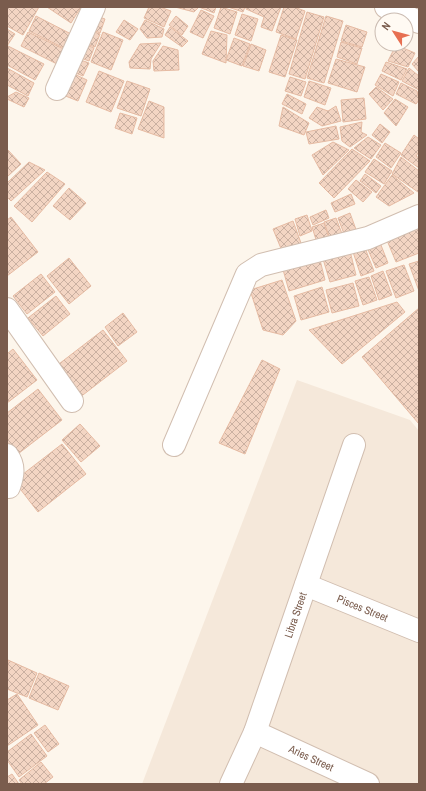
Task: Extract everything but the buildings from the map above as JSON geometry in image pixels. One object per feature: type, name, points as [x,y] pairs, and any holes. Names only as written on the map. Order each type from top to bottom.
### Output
[{"type":"street","points":[[57,89],[94,7]]},
{"type":"street","points":[[386,7],[419,22]]},
{"type":"street","points":[[174,445],[248,274],[261,265],[368,238],[419,216]]},
{"type":"street","points":[[7,309],[72,402]]},
{"type":"street","name":"Libra Street","points":[[231,784],[255,732],[354,445]]},
{"type":"street","points":[[7,455],[10,459],[14,472],[9,487],[7,487]]},
{"type":"street","name":"Pisces Street","points":[[306,585],[419,631]]},
{"type":"street","name":"Aries Street","points":[[255,732],[368,784]]},
{"type":"shaded area","points":[[297,380],[410,420],[419,431],[419,784],[142,784]]}]
